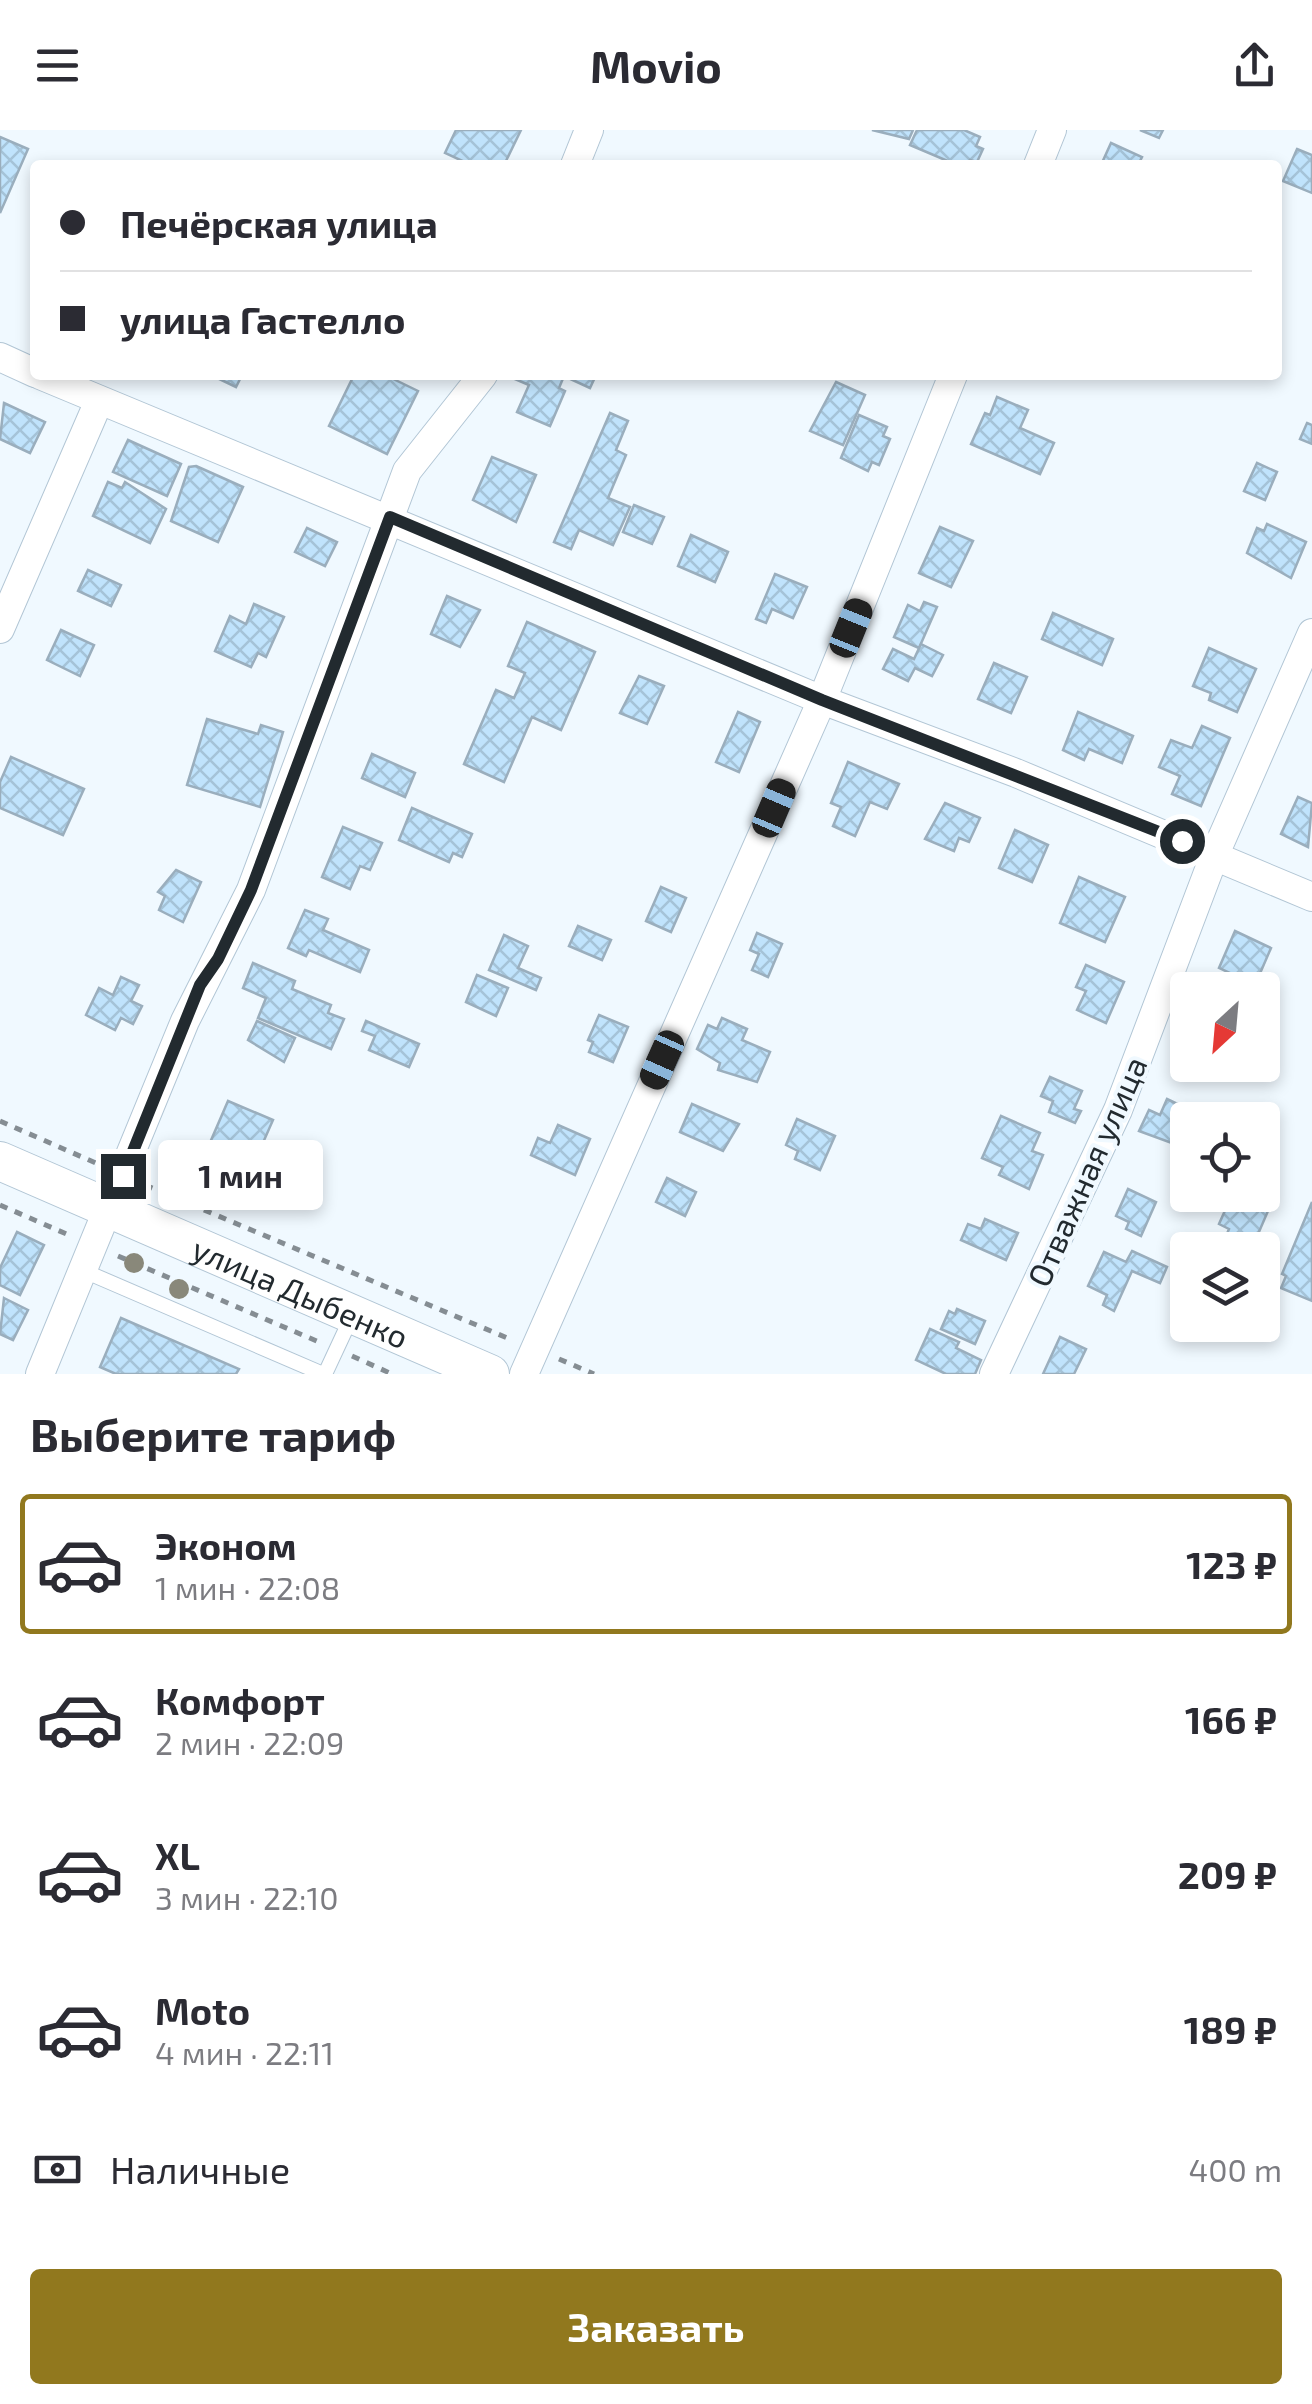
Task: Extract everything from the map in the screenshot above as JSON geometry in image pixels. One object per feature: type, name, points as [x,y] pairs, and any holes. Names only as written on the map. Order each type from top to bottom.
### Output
[{"type":"main road","name":"улица Дыбенко","points":[[0,1162],[116,1192],[352,1314],[490,1374]]},
{"type":"street","points":[[577,160],[590,130]]},
{"type":"street","points":[[1040,160],[1052,130]]},
{"type":"street","points":[[0,357],[30,370]]},
{"type":"street","points":[[52,380],[390,517],[822,700],[1215,854],[1312,897]]},
{"type":"street","points":[[40,1374],[200,985],[218,959],[251,890],[407,471],[479,380]]},
{"type":"street","points":[[530,1362],[822,700],[951,380]]},
{"type":"street","points":[[0,629],[99,401]]},
{"type":"street","name":"Отважная улица","points":[[994,1374],[1118,1110],[1215,854],[1312,633]]},
{"type":"lane","points":[[89,1258],[324,1374],[352,1314]]},
{"type":"path","points":[[0,1121],[116,1192],[530,1362],[594,1374]]},
{"type":"path","points":[[0,1205],[89,1258],[392,1374]]},
{"type":"building","points":[[456,130],[521,130],[506,160],[460,160],[445,153]]},
{"type":"building","points":[[872,130],[913,130],[909,139]]},
{"type":"building","points":[[917,130],[964,130],[980,137],[976,146],[983,149],[978,160],[945,160],[910,145]]},
{"type":"building","points":[[1140,130],[1163,130],[1159,138]]},
{"type":"building","points":[[0,137],[28,149],[0,213]]},
{"type":"building","points":[[1111,143],[1142,157],[1140,160],[1103,160]]},
{"type":"building","points":[[1297,149],[1312,155],[1312,193],[1283,181]]},
{"type":"building","points":[[221,380],[240,380],[236,387]]},
{"type":"building","points":[[352,380],[395,380],[418,391],[387,454],[329,426]]},
{"type":"building","points":[[517,380],[562,380],[559,388],[565,391],[550,426],[517,412],[529,385]]},
{"type":"building","points":[[573,380],[594,380],[590,388]]},
{"type":"building","points":[[836,382],[865,395],[843,445],[810,431]]},
{"type":"building","points":[[997,397],[1028,410],[1020,428],[1054,443],[1040,474],[971,444]]},
{"type":"building","points":[[4,403],[45,422],[30,453],[0,439]]},
{"type":"building","points":[[610,413],[628,421],[616,450],[626,455],[608,498],[630,507],[613,545],[579,530],[571,549],[554,542]]},
{"type":"building","points":[[859,415],[887,427],[883,436],[890,439],[879,465],[872,462],[868,471],[841,458]]},
{"type":"building","points":[[1307,423],[1312,425],[1312,444],[1300,439]]},
{"type":"building","points":[[128,440],[181,464],[167,496],[113,472]]},
{"type":"building","points":[[492,457],[536,475],[516,522],[473,500]]},
{"type":"building","points":[[1257,463],[1277,472],[1265,500],[1244,491]]},
{"type":"building","points":[[196,466],[243,487],[218,542],[171,521],[189,467]]},
{"type":"building","points":[[108,482],[122,488],[125,482],[166,509],[150,543],[93,516]]},
{"type":"building","points":[[634,505],[664,517],[652,544],[623,532]]},
{"type":"building","points":[[1267,524],[1306,542],[1291,578],[1247,553],[1257,528],[1264,531]]},
{"type":"building","points":[[940,527],[973,541],[951,587],[919,573]]},
{"type":"building","points":[[307,528],[337,542],[325,566],[295,552]]},
{"type":"building","points":[[691,535],[728,552],[715,582],[678,566]]},
{"type":"building","points":[[88,570],[121,585],[111,606],[78,591]]},
{"type":"building","points":[[775,574],[807,587],[793,618],[772,609],[766,623],[756,619]]},
{"type":"building","points":[[447,596],[480,610],[460,647],[431,634]]},
{"type":"building","points":[[924,602],[937,607],[919,648],[894,637],[908,605],[920,611]]},
{"type":"building","points":[[254,604],[284,617],[266,657],[258,653],[251,667],[215,651],[230,616],[246,624]]},
{"type":"building","points":[[1053,613],[1113,639],[1102,665],[1042,639]]},
{"type":"building","points":[[527,622],[595,652],[561,730],[532,717],[504,782],[464,764],[496,690],[514,698],[525,673],[508,666]]},
{"type":"building","points":[[61,630],[94,645],[80,676],[47,660]]},
{"type":"building","points":[[921,644],[943,655],[932,676],[915,668],[908,681],[883,669],[893,649],[914,659]]},
{"type":"building","points":[[1209,648],[1256,669],[1237,712],[1209,700],[1211,693],[1193,686]]},
{"type":"building","points":[[994,663],[1027,677],[1011,713],[978,699]]},
{"type":"building","points":[[639,676],[664,686],[647,724],[620,713]]},
{"type":"building","points":[[738,712],[760,722],[739,772],[716,762]]},
{"type":"building","points":[[1078,712],[1133,736],[1122,763],[1089,749],[1084,760],[1063,750]]},
{"type":"building","points":[[207,719],[258,734],[261,725],[283,732],[260,807],[187,785]]},
{"type":"building","points":[[1202,726],[1230,738],[1201,806],[1172,794],[1180,776],[1159,767],[1171,740],[1192,748]]},
{"type":"building","points":[[372,754],[415,773],[405,797],[362,778]]},
{"type":"building","points":[[11,757],[84,789],[63,835],[0,808],[0,782]]},
{"type":"building","points":[[848,762],[899,784],[887,809],[870,802],[855,836],[833,826],[841,807],[831,803]]},
{"type":"building","points":[[1298,797],[1312,803],[1308,847],[1281,834]]},
{"type":"building","points":[[945,803],[980,818],[969,842],[959,838],[954,851],[925,839]]},
{"type":"building","points":[[412,808],[472,834],[462,857],[453,853],[449,862],[399,840]]},
{"type":"building","points":[[343,827],[382,843],[370,870],[360,866],[350,889],[322,877]]},
{"type":"building","points":[[1015,830],[1048,845],[1032,882],[999,868]]},
{"type":"building","points":[[176,870],[201,882],[183,922],[159,910],[165,896],[158,892]]},
{"type":"building","points":[[1079,877],[1125,897],[1105,942],[1060,923]]},
{"type":"building","points":[[661,887],[686,898],[671,932],[646,921]]},
{"type":"building","points":[[305,910],[328,919],[323,930],[369,950],[360,972],[309,950],[306,956],[288,948]]},
{"type":"building","points":[[578,926],[611,940],[602,960],[569,946]]},
{"type":"building","points":[[1235,931],[1271,948],[1261,972],[1227,972],[1219,968]]},
{"type":"building","points":[[757,933],[782,944],[768,977],[752,970],[759,954],[750,950]]},
{"type":"building","points":[[504,935],[528,946],[518,968],[541,978],[536,990],[489,970]]},
{"type":"building","points":[[253,963],[295,981],[292,989],[331,1005],[328,1013],[344,1019],[331,1049],[258,1018],[266,998],[243,988]]},
{"type":"building","points":[[1086,965],[1124,982],[1106,1023],[1077,1010],[1086,991],[1076,987]]},
{"type":"building","points":[[477,975],[508,988],[496,1016],[466,1002]]},
{"type":"building","points":[[121,977],[139,985],[131,1001],[142,1006],[133,1024],[121,1018],[115,1030],[86,1015],[99,988],[113,995]]},
{"type":"building","points":[[599,1015],[628,1027],[613,1062],[589,1052],[593,1042],[588,1040]]},
{"type":"building","points":[[722,1018],[747,1029],[742,1040],[770,1052],[757,1082],[718,1070],[720,1063],[697,1049],[708,1025],[717,1029]]},
{"type":"building","points":[[257,1021],[295,1038],[284,1062],[248,1040]]},
{"type":"building","points":[[366,1021],[419,1044],[409,1067],[369,1050],[375,1036],[362,1031]]},
{"type":"building","points":[[1050,1077],[1082,1091],[1074,1109],[1081,1111],[1075,1123],[1049,1112],[1053,1101],[1041,1096]]},
{"type":"building","points":[[1167,1099],[1173,1102],[1170,1102],[1170,1142],[1139,1131],[1149,1110],[1160,1115]]},
{"type":"building","points":[[228,1101],[273,1120],[247,1179],[221,1168],[228,1154],[209,1145]]},
{"type":"building","points":[[692,1104],[739,1124],[723,1151],[680,1132]]},
{"type":"building","points":[[1001,1116],[1040,1133],[1032,1151],[1043,1155],[1029,1189],[999,1175],[1003,1167],[982,1158]]},
{"type":"building","points":[[797,1119],[835,1136],[820,1170],[795,1159],[798,1151],[786,1145]]},
{"type":"building","points":[[558,1125],[590,1139],[575,1175],[531,1155],[538,1138],[550,1143]]},
{"type":"building","points":[[667,1178],[696,1192],[685,1216],[656,1202]]},
{"type":"building","points":[[1128,1189],[1156,1202],[1141,1236],[1126,1229],[1129,1222],[1116,1216]]},
{"type":"building","points":[[1312,1202],[1312,1301],[1281,1288],[1286,1276],[1282,1274]]},
{"type":"building","points":[[1224,1212],[1268,1212],[1259,1232],[1228,1232],[1229,1229],[1219,1224]]},
{"type":"building","points":[[985,1219],[1018,1233],[1006,1260],[961,1240],[968,1224],[981,1229]]},
{"type":"building","points":[[17,1232],[44,1245],[20,1295],[0,1285],[0,1268]]},
{"type":"building","points":[[1132,1251],[1167,1267],[1160,1283],[1132,1271],[1114,1311],[1103,1305],[1107,1295],[1088,1286],[1104,1252],[1126,1262]]},
{"type":"building","points":[[4,1298],[28,1310],[13,1340],[0,1334]]},
{"type":"building","points":[[957,1309],[985,1321],[975,1344],[941,1329],[949,1311],[955,1314]]},
{"type":"building","points":[[121,1318],[239,1369],[236,1374],[116,1374],[100,1367]]},
{"type":"building","points":[[930,1329],[959,1342],[956,1348],[981,1360],[975,1374],[946,1374],[916,1360]]},
{"type":"building","points":[[1060,1337],[1086,1349],[1074,1374],[1043,1374]]},
{"type":"route","points":[[123,1176],[200,985],[218,959],[251,890],[390,517],[822,700],[1182,841]]}]
